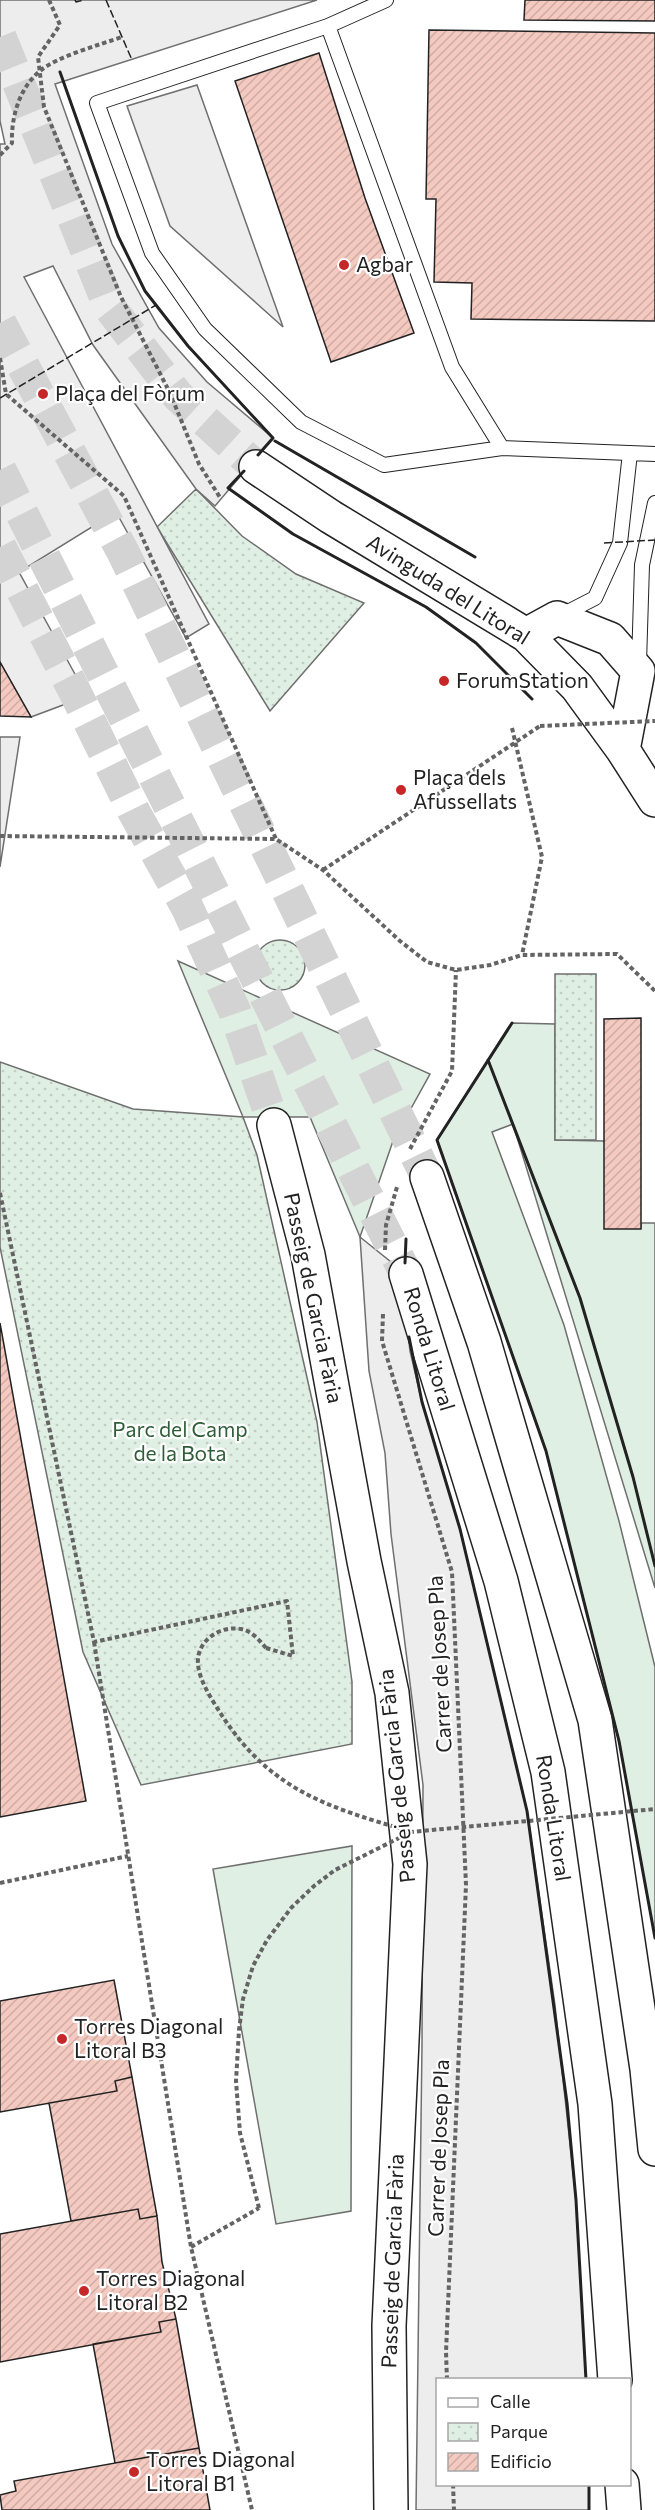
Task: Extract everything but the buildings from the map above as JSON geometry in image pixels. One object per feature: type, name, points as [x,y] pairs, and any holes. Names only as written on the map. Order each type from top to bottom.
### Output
[{"type":"main road","name":"Avinguda del Litoral","points":[[256,467],[331,517],[526,635],[578,687],[655,800]]},
{"type":"main road","points":[[526,635],[557,618],[610,639],[638,672],[623,750]]},
{"type":"main road","name":"Passeig de Garcia Fària","points":[[274,1125],[308,1255],[362,1549],[392,1693],[410,1864],[389,2326],[391,2510]]},
{"type":"main road","points":[[411,1170],[484,1342],[595,1720],[647,2069],[655,2149]]},
{"type":"main road","name":"Ronda Litoral","points":[[395,1266],[501,1581],[548,1772],[595,2104],[615,2378]]},
{"type":"main road","points":[[622,2486],[624,2510]]},
{"type":"lane","points":[[386,0],[328,26],[98,103],[152,253],[205,329],[301,422],[384,465],[502,448],[655,454]]},
{"type":"lane","points":[[328,26],[452,367],[502,448]]},
{"type":"lane","points":[[557,618],[595,598],[617,551],[620,543],[630,453]]},
{"type":"lane","points":[[638,672],[642,565],[655,503]]},
{"type":"path","points":[[49,0],[60,26],[38,57],[44,107],[121,297],[170,393],[199,464],[221,499]]},
{"type":"path","points":[[0,155],[12,143],[12,124],[22,93],[40,71],[73,55],[122,37]]},
{"type":"path","points":[[0,358],[6,394],[124,496],[276,839],[323,870],[427,962],[456,970],[490,965],[522,955],[617,954],[655,991]]},
{"type":"path","points":[[323,870],[540,726],[655,721]]},
{"type":"path","points":[[512,728],[542,857],[522,955]]},
{"type":"path","points":[[0,836],[276,839]]},
{"type":"path","points":[[395,1266],[386,1225],[452,1071],[456,970]]},
{"type":"path","points":[[0,1193],[94,1642],[191,2247],[252,2510]]},
{"type":"path","name":"Carrer de Josep Pla","points":[[383,1310],[382,1341],[452,1572],[466,1885],[446,2340],[447,2378]]},
{"type":"path","points":[[94,1642],[287,1602],[293,1656],[266,1648],[258,1638],[243,1629],[230,1628],[213,1633],[203,1644],[198,1655],[198,1666],[213,1702],[229,1727],[270,1771],[301,1793],[342,1812],[411,1832]]},
{"type":"path","points":[[191,2247],[259,2208],[240,2133],[236,2081],[243,1999],[253,1966],[267,1940],[291,1908],[314,1886],[354,1859],[411,1832],[655,1809]]},
{"type":"path","points":[[0,1883],[128,1856]]},
{"type":"path","points":[[453,2486],[454,2510]]},
{"type":"green space","points":[[196,489],[242,536],[296,574],[364,603],[270,711],[157,527]]},
{"type":"green space","points":[[275,940],[285,940],[298,947],[305,960],[305,970],[298,983],[285,990],[275,990],[266,986],[259,979],[255,970],[255,960],[259,951],[266,944]]},
{"type":"green space","points":[[178,961],[430,1074],[393,1141],[360,1237],[310,1117],[243,1117]]},
{"type":"green space","points":[[555,974],[596,974],[596,1140],[555,1140]]},
{"type":"green space","points":[[512,1023],[555,1024],[555,1140],[604,1141],[641,1228],[641,1223],[655,1223],[655,1588],[513,1124],[492,1132],[564,1325],[619,1521],[655,1667],[655,1938],[619,1741],[546,1451],[437,1140]]},
{"type":"green space","name":"Parc del Camp de la Bota","points":[[0,1062],[133,1109],[243,1117],[257,1155],[317,1422],[352,1682],[352,1744],[141,1785],[83,1652],[0,1247]]},
{"type":"green space","points":[[352,1846],[351,2211],[276,2224],[213,1869]]},
{"type":"shaded area","points":[[0,0],[317,0],[55,84],[112,244],[159,328],[207,382],[273,438],[215,506],[196,489],[93,345],[53,266],[24,277],[209,624],[186,638],[116,512],[19,572],[87,696],[31,717],[0,662],[0,144],[5,144],[0,121]]},
{"type":"shaded area","points":[[197,85],[283,327],[170,226],[127,106]]},
{"type":"shaded area","points":[[0,737],[20,737],[0,867]]},
{"type":"shaded area","points":[[360,1237],[406,1274],[404,1299],[410,1351],[422,1402],[460,1529],[527,1811],[555,2005],[576,2200],[586,2378],[436,2378],[436,2486],[589,2486],[589,2510],[416,2510],[423,1785],[391,1534],[385,1453],[369,1371]]},
{"type":"tunnel","points":[[0,37],[110,308],[178,396],[256,467]]},
{"type":"tunnel","points":[[0,323],[123,552],[427,1177]]},
{"type":"tunnel","points":[[0,470],[406,1274]]},
{"type":"tunnel","points":[[0,547],[133,810],[187,907],[235,1012],[274,1125]]},
{"type":"fence","points":[[75,0],[76,2],[84,0]]},
{"type":"fence","points":[[106,0],[132,60]]},
{"type":"fence","points":[[0,398],[156,305]]},
{"type":"fence","points":[[604,543],[655,540]]},
{"type":"wall","points":[[60,72],[118,236],[145,291],[188,346],[273,438],[258,455]]},
{"type":"wall","points":[[275,441],[475,557]]},
{"type":"wall","points":[[244,471],[228,488],[293,534],[426,607],[476,643],[532,699]]},
{"type":"wall","points":[[512,1023],[437,1140],[546,1451],[619,1741],[655,1938]]},
{"type":"wall","points":[[488,1060],[580,1298],[633,1477],[655,1566]]},
{"type":"wall","points":[[405,1263],[406,1239]]},
{"type":"wall","points":[[409,1337],[422,1402],[460,1529],[527,1811],[567,2103],[576,2200],[586,2378]]},
{"type":"wall","points":[[589,2486],[589,2510]]},
{"type":"place","name":"Agbar","points":[[344,265]]},
{"type":"place","name":"Plaça del Fòrum","points":[[43,394]]},
{"type":"place","name":"ForumStation","points":[[444,681]]},
{"type":"place","name":"Plaça dels Afussellats","points":[[401,790]]},
{"type":"place","name":"Torres Diagonal Litoral B3","points":[[62,2039]]},
{"type":"place","name":"Torres Diagonal Litoral B2","points":[[84,2291]]},
{"type":"place","name":"Torres Diagonal Litoral B1","points":[[134,2472]]}]
